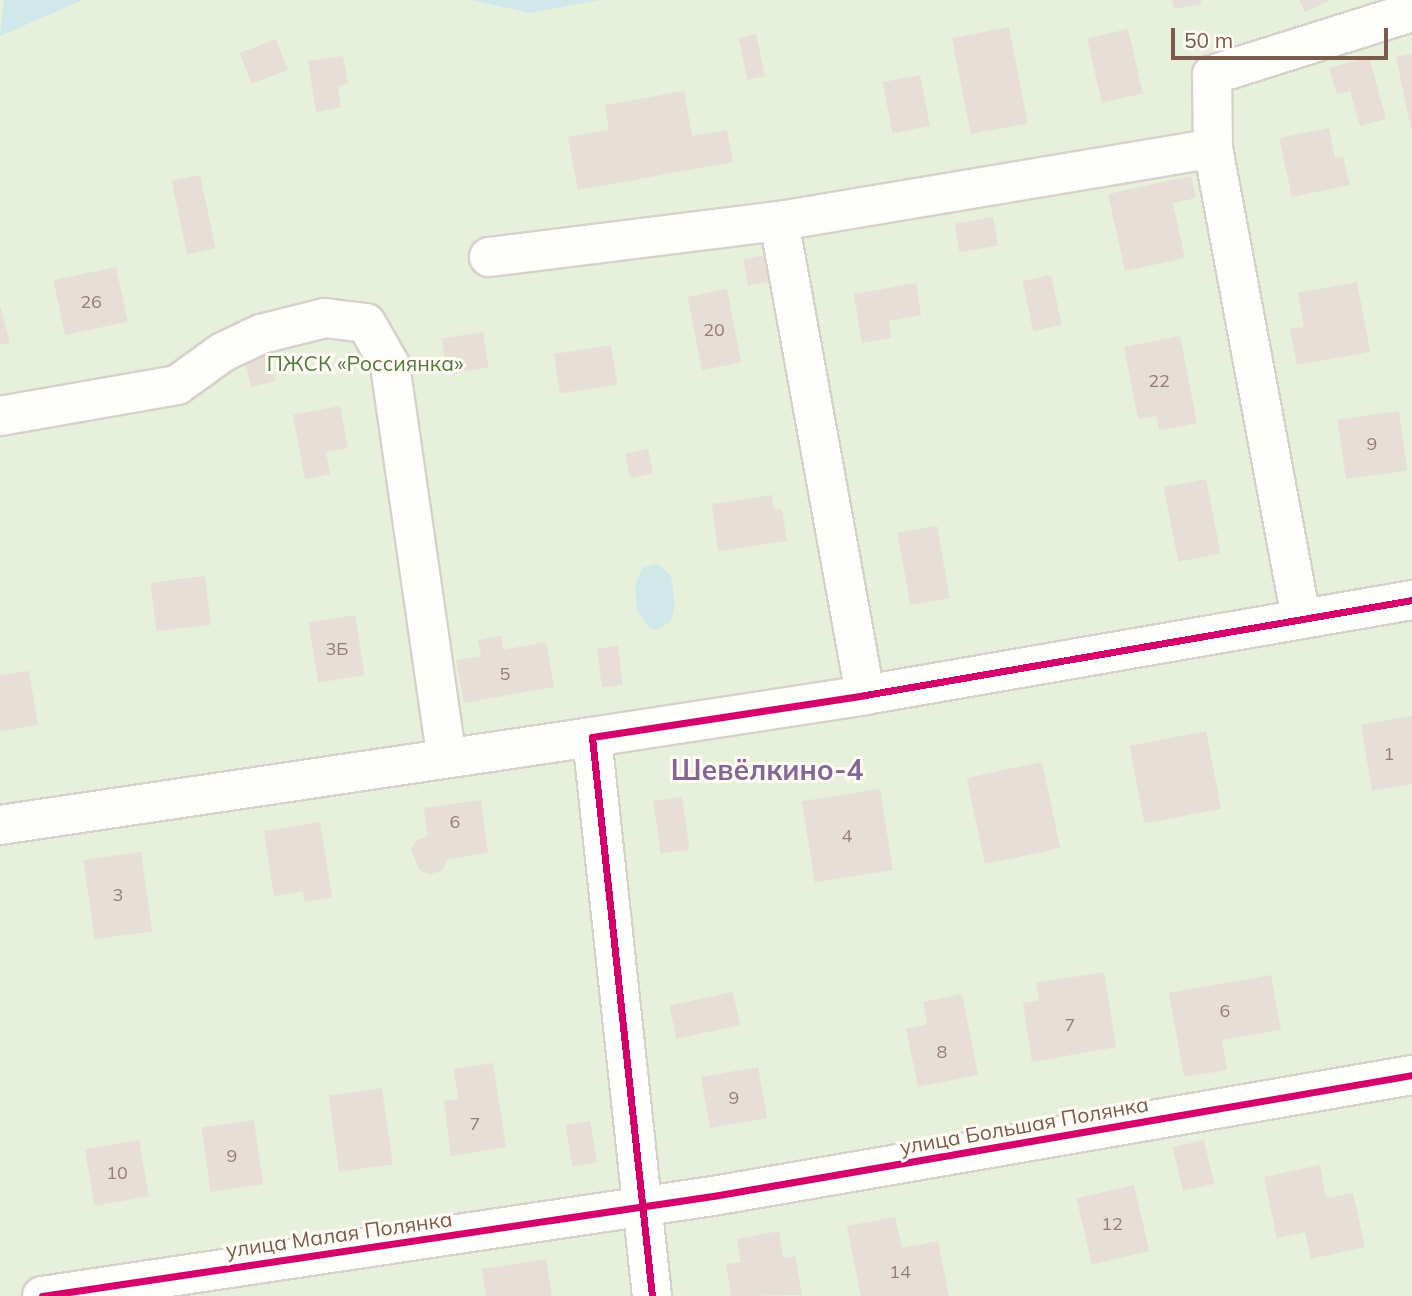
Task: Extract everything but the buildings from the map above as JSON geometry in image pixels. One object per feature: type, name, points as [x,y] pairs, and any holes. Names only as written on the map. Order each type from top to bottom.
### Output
[{"type":"street","points":[[1301,619],[1213,148],[1212,75],[1412,12]]},
{"type":"street","points":[[489,257],[779,221],[1213,148]]},
{"type":"street","points":[[779,221],[865,695]]},
{"type":"street","points":[[0,416],[177,385],[223,352],[261,334],[325,318],[366,323],[390,365],[446,755]]},
{"type":"street","points":[[0,825],[446,755],[592,737],[865,695],[1412,600]]},
{"type":"street","points":[[592,737],[652,1296]]},
{"type":"street","name":"улица Большая Полянка","points":[[642,1206],[1412,1075]]},
{"type":"street","name":"улица Малая Полянка","points":[[42,1296],[642,1206]]},
{"type":"green space","name":"ПЖСК «Россиянка»","points":[[0,0],[1412,0],[1412,1296],[0,1296]]},
{"type":"water","points":[[4,0],[83,0],[0,36]]},
{"type":"water","points":[[471,0],[600,0],[530,13]]},
{"type":"water","points":[[658,564],[671,576],[675,604],[671,621],[657,630],[649,628],[637,609],[635,586],[642,568]]},
{"type":"cycle path","points":[[652,1296],[592,737],[865,695],[1412,600]]},
{"type":"cycle path","points":[[42,1296],[713,1196],[1412,1075]]},
{"type":"district","name":"Шевёлкино-4","points":[[767,770]]}]
